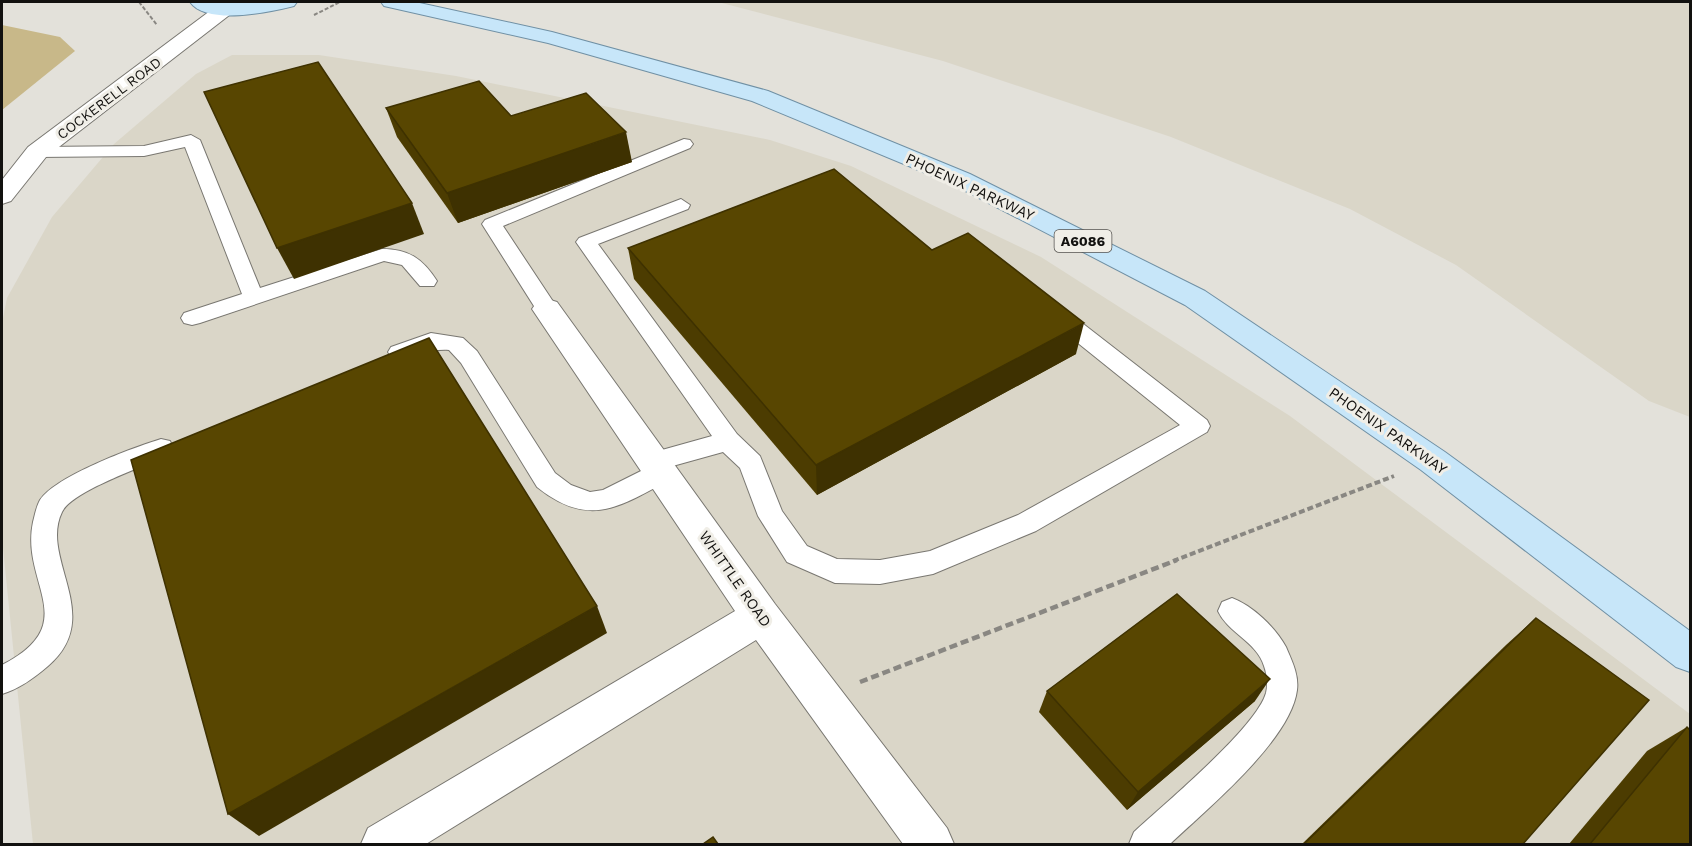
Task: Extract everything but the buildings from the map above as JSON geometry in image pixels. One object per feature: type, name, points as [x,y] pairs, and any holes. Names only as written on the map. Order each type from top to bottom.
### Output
[{"type":"main road","points":[[200,2],[225,9],[254,8],[287,2]]},
{"type":"main road","name":"PHOENIX PARKWAY","points":[[391,2],[552,38],[760,96],[961,179],[1195,298],[1433,461],[1690,654]]},
{"type":"street","name":"COCKERELL ROAD","points":[[2,196],[37,152],[225,9]]},
{"type":"street","name":"WHITTLE ROAD","points":[[546,309],[760,616],[931,844]]},
{"type":"street","points":[[384,844],[760,616]]},
{"type":"lane","points":[[37,152],[144,152],[191,140],[254,298]]},
{"type":"lane","points":[[546,309],[492,224],[684,144]]},
{"type":"lane","points":[[681,205],[586,242],[728,441],[752,463],[771,516],[797,554],[835,571],[880,572],[933,562],[1027,523],[1198,426],[1042,302]]},
{"type":"lane","points":[[192,318],[382,255],[399,254],[416,263],[427,281]]},
{"type":"lane","points":[[380,360],[431,341],[455,342],[469,357],[546,480],[569,497],[584,503],[609,499],[657,467],[728,441]]},
{"type":"lane","points":[[2,680],[23,669],[49,647],[60,622],[44,535],[50,506],[75,484],[182,439]]},
{"type":"lane","points":[[1146,844],[1254,739],[1280,699],[1282,681],[1276,657],[1263,638],[1232,611]]},
{"type":"path","points":[[820,697],[1433,461]]},
{"type":"shaded area","points":[[718,2],[1690,2],[1690,417],[1649,401],[1456,265],[1350,209],[1171,137],[943,61]]},
{"type":"shaded area","points":[[2,25],[60,37],[75,51],[2,110]]},
{"type":"shaded area","points":[[232,55],[319,55],[456,76],[770,140],[851,166],[1041,257],[1290,416],[1690,714],[1690,844],[33,844],[2,538],[2,323],[7,298],[52,217],[114,144],[196,74]]}]
